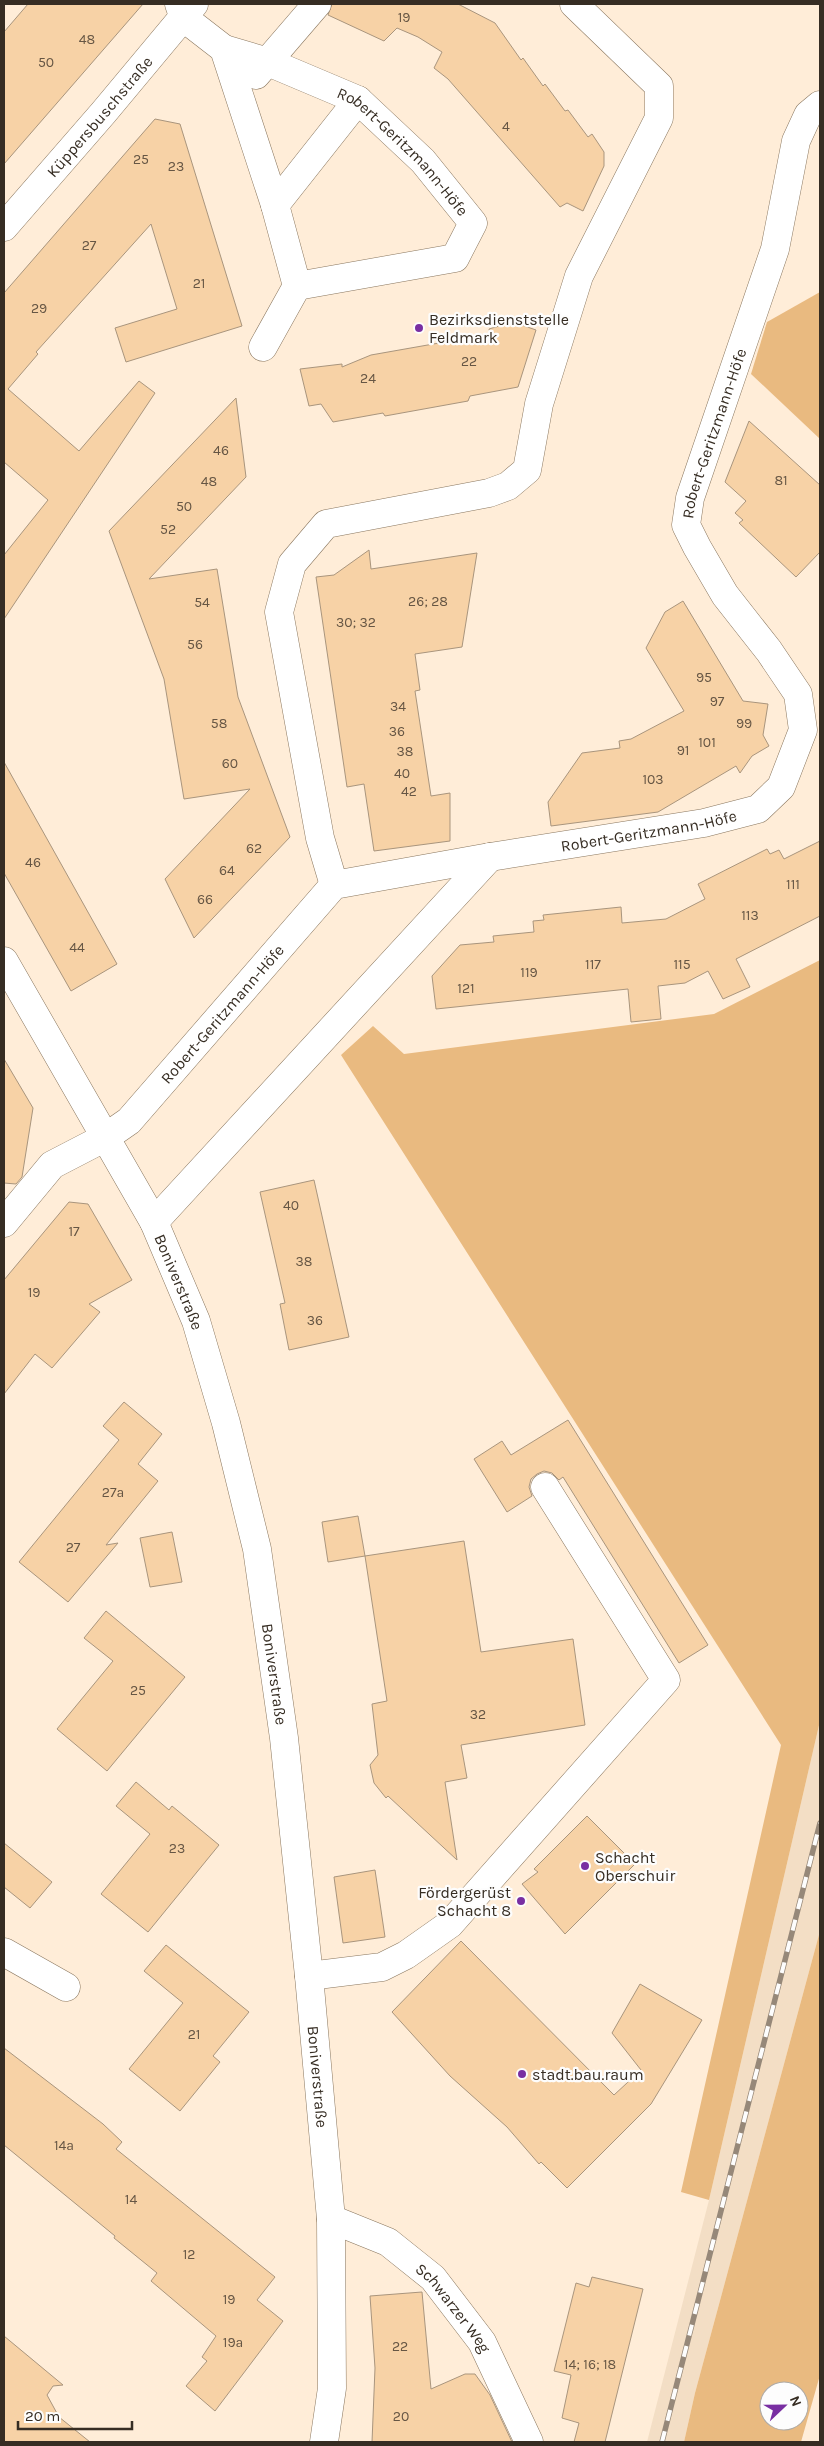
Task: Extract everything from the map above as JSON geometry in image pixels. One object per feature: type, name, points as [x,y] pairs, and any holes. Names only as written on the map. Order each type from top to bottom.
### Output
[{"type":"street","points":[[238,94],[317,4]]},
{"type":"street","points":[[334,885],[320,838],[279,612],[292,564],[326,524],[489,493],[508,486],[528,470],[538,404],[578,276],[659,118],[659,86],[574,4]]},
{"type":"street","name":"Robert-Geritzmann-Höfe","points":[[186,8],[224,49],[268,62],[358,100],[423,161],[473,223],[455,258],[297,286]]},
{"type":"street","name":"Küppersbuschstraße","points":[[4,227],[186,8]]},
{"type":"street","points":[[224,49],[274,205],[297,286],[262,347]]},
{"type":"street","points":[[274,205],[358,100]]},
{"type":"street","name":"Robert-Geritzmann-Höfe","points":[[4,1223],[52,1165],[106,1136],[129,1121],[334,885],[490,857],[704,823],[758,809],[781,787],[803,730],[798,694],[770,652],[725,594],[686,525],[690,498],[775,249],[796,140],[808,115],[820,105]]},
{"type":"street","points":[[154,1222],[490,857]]},
{"type":"street","name":"Boniverstraße","points":[[4,961],[154,1222],[196,1321],[226,1423],[257,1549],[284,1738],[309,1976],[331,2219],[332,2388],[324,2442]]},
{"type":"street","points":[[309,1976],[382,1967],[406,1956],[450,1924],[666,1680],[545,1487]]},
{"type":"street","points":[[4,1952],[66,1987]]},
{"type":"street","name":"Schwarzer Weg","points":[[331,2219],[388,2242],[433,2278],[482,2342],[529,2442]]},
{"type":"shaded area","points":[[820,292],[820,439],[751,374],[767,322]]},
{"type":"shaded area","points":[[820,960],[820,1721],[709,2200],[681,2192],[781,1745],[341,1055],[373,1026],[404,1054],[714,1014]]},
{"type":"shaded area","points":[[820,1721],[820,1931],[695,2393],[684,2442],[647,2442],[709,2200]]},
{"type":"shaded area","points":[[820,1931],[820,2375],[809,2414],[809,2381],[759,2381],[759,2431],[804,2431],[801,2442],[684,2442],[695,2393]]},
{"type":"building","points":[[28,4],[143,4],[4,164],[4,32]]},
{"type":"building","points":[[332,4],[458,4],[495,23],[521,60],[523,58],[543,86],[545,84],[565,111],[568,110],[588,137],[592,134],[604,152],[604,166],[583,211],[567,203],[560,207],[448,79],[434,68],[442,52],[418,37],[397,28],[384,41],[328,15]]},
{"type":"building","points":[[155,119],[180,124],[242,326],[126,362],[115,328],[177,309],[151,224],[36,352],[38,354],[8,389],[79,451],[139,381],[155,393],[4,619],[4,555],[48,500],[4,462],[4,293]]},
{"type":"building","points":[[513,322],[536,330],[518,387],[470,396],[468,401],[385,416],[383,413],[333,422],[321,404],[309,406],[300,369],[342,364],[342,367],[371,355],[490,334],[489,329]]},
{"type":"building","points":[[236,398],[246,477],[149,579],[217,569],[238,697],[290,837],[194,938],[165,879],[250,789],[184,799],[164,679],[109,531]]},
{"type":"building","points":[[749,421],[820,485],[820,552],[796,577],[739,523],[743,520],[735,513],[746,501],[725,482]]},
{"type":"building","points":[[369,550],[371,569],[477,553],[462,647],[415,654],[420,690],[415,691],[431,796],[450,793],[450,841],[374,851],[364,784],[347,787],[316,577],[334,575]]},
{"type":"building","points":[[683,601],[743,701],[768,704],[763,735],[769,746],[752,756],[740,773],[736,766],[658,812],[551,826],[548,802],[582,753],[620,748],[619,741],[631,739],[684,711],[646,648],[665,612]]},
{"type":"building","points":[[4,762],[117,964],[71,991],[4,873]]},
{"type":"building","points":[[820,841],[820,916],[736,959],[750,987],[723,999],[708,971],[685,983],[658,986],[661,1019],[631,1022],[628,989],[436,1009],[432,976],[460,945],[494,942],[493,936],[534,932],[533,921],[544,920],[543,915],[621,907],[622,923],[666,919],[705,899],[698,884],[767,849],[770,854],[779,850],[784,859]]},
{"type":"building","points":[[4,1059],[33,1108],[22,1177],[16,1184],[4,1183]]},
{"type":"building","points":[[314,1180],[349,1337],[289,1350],[280,1304],[285,1303],[260,1192]]},
{"type":"building","points":[[69,1202],[88,1204],[132,1280],[89,1304],[100,1312],[52,1368],[35,1354],[4,1394],[4,1280]]},
{"type":"building","points":[[124,1402],[162,1434],[138,1464],[158,1481],[106,1545],[118,1543],[68,1602],[19,1562],[119,1440],[103,1426]]},
{"type":"building","points":[[568,1420],[708,1645],[679,1663],[563,1477],[559,1480],[552,1473],[544,1471],[537,1474],[531,1479],[529,1487],[532,1496],[507,1512],[474,1459],[502,1441],[511,1455]]},
{"type":"building","points":[[358,1516],[365,1556],[328,1562],[322,1522]]},
{"type":"building","points":[[172,1532],[182,1582],[150,1587],[140,1538]]},
{"type":"building","points":[[464,1541],[481,1652],[573,1639],[585,1725],[461,1745],[467,1778],[445,1782],[457,1860],[388,1796],[386,1798],[374,1783],[370,1765],[378,1755],[372,1704],[387,1701],[365,1556]]},
{"type":"building","points":[[106,1611],[185,1677],[107,1771],[57,1729],[113,1661],[84,1638]]},
{"type":"building","points":[[136,1782],[169,1810],[172,1806],[219,1845],[148,1932],[101,1894],[150,1834],[116,1806]]},
{"type":"building","name":"Schacht Oberschuir","points":[[587,1816],[635,1864],[565,1934],[522,1884],[538,1872],[534,1869]]},
{"type":"building","points":[[4,1843],[52,1882],[30,1908],[4,1887]]},
{"type":"building","points":[[375,1870],[385,1937],[343,1943],[334,1877]]},
{"type":"building","name":"stadt.bau.raum","points":[[461,1941],[614,2095],[641,2070],[612,2033],[640,1984],[702,2020],[651,2104],[567,2188],[541,2162],[539,2164],[507,2127],[450,2076],[392,2012]]},
{"type":"building","points":[[166,1945],[249,2012],[213,2056],[220,2062],[180,2111],[129,2069],[183,2003],[144,1971]]},
{"type":"building","points":[[4,2048],[103,2124],[122,2142],[116,2149],[275,2277],[257,2300],[283,2321],[215,2411],[186,2386],[207,2361],[202,2357],[216,2336],[151,2281],[157,2273],[4,2145]]},
{"type":"building","points":[[592,2277],[643,2289],[605,2442],[574,2442],[579,2423],[562,2418],[571,2375],[554,2371],[576,2283],[589,2287]]},
{"type":"building","points":[[422,2292],[431,2389],[465,2374],[475,2374],[490,2395],[512,2442],[372,2442],[375,2368],[370,2296]]},
{"type":"building","points":[[4,2336],[63,2385],[53,2386],[47,2395],[59,2417],[90,2442],[4,2442]]},
{"type":"railway","points":[[662,2442],[820,1823]]},
{"type":"place","name":"Bezirksdienststelle Feldmark","points":[[419,328]]},
{"type":"place","name":"Schacht Oberschuir","points":[[585,1866]]},
{"type":"place","name":"Fördergerüst Schacht 8","points":[[521,1901]]},
{"type":"place","name":"stadt.bau.raum","points":[[522,2074]]}]
